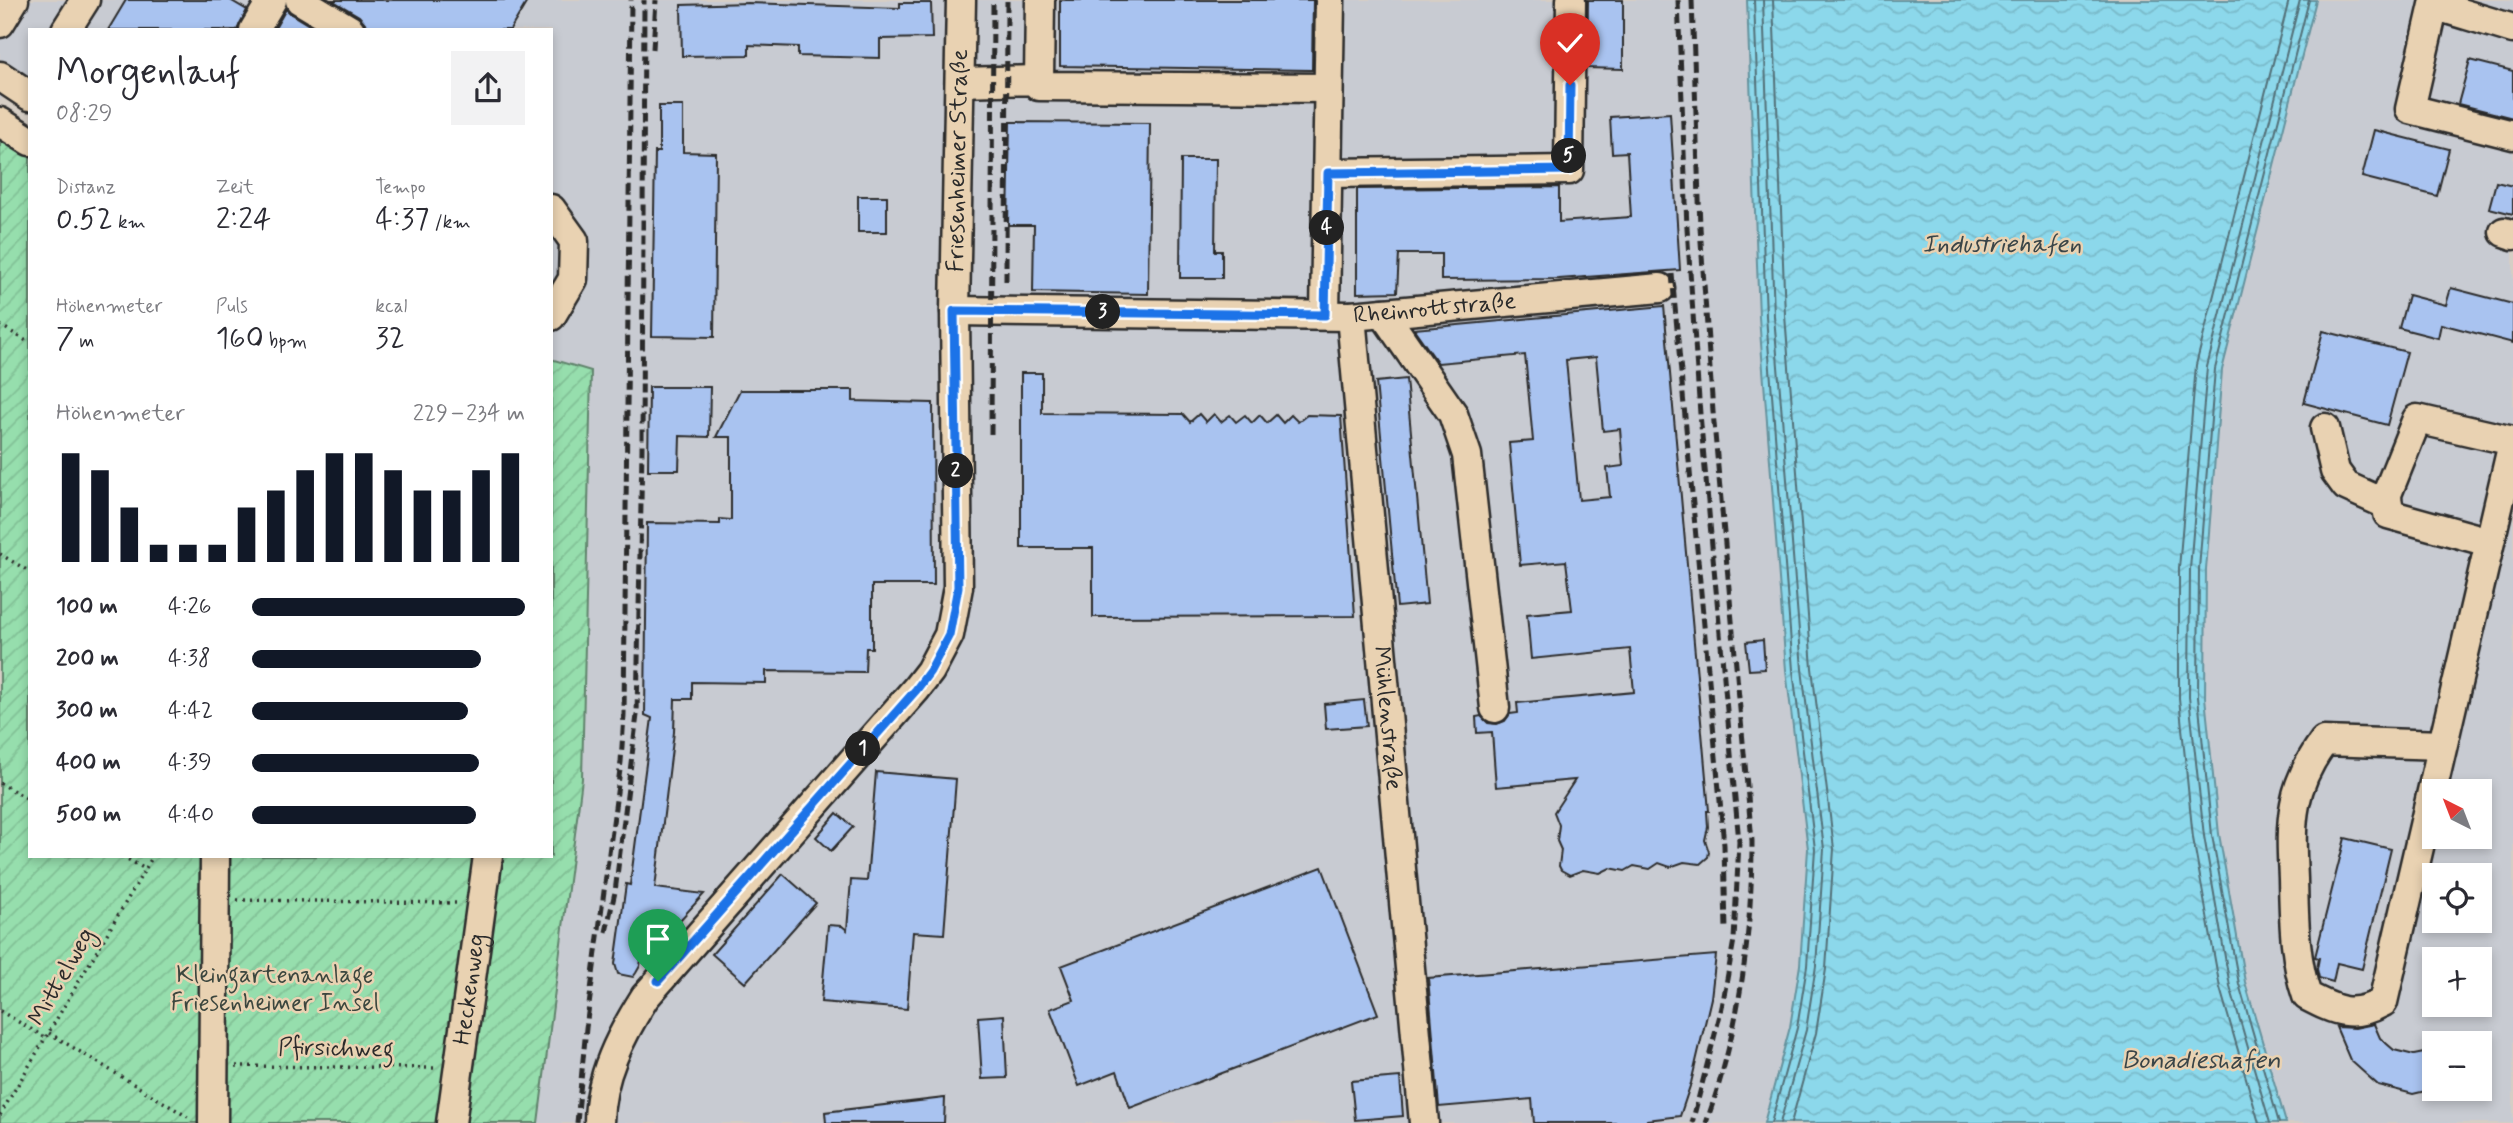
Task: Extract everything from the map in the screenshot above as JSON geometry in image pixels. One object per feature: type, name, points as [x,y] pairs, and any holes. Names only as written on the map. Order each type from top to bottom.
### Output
[{"type":"street","points":[[0,23],[14,0]]},
{"type":"street","points":[[67,28],[85,0]]},
{"type":"street","points":[[255,28],[272,0]]},
{"type":"street","points":[[300,0],[347,28]]},
{"type":"street","name":"Friesenheimer Straße","points":[[599,1123],[601,1095],[614,1054],[645,997],[916,690],[930,671],[949,635],[958,587],[954,311],[961,0]]},
{"type":"street","points":[[1040,0],[1039,86],[1328,88]]},
{"type":"street","name":"Mühlenstraße","points":[[1330,0],[1328,173],[1338,315],[1424,1123]]},
{"type":"street","points":[[1328,173],[1569,170],[1572,0]]},
{"type":"street","points":[[2513,29],[2434,5],[2410,109],[2513,135]]},
{"type":"street","points":[[0,76],[28,92]]},
{"type":"street","points":[[960,82],[1039,80]]},
{"type":"street","points":[[0,122],[28,140]]},
{"type":"street","points":[[553,212],[574,241],[573,278],[553,313]]},
{"type":"street","name":"Rheinrottstraße","points":[[954,311],[1338,315],[1660,288]]},
{"type":"street","points":[[1383,313],[1453,414],[1467,455],[1495,708]]},
{"type":"street","points":[[2442,746],[2324,741],[2312,758],[2295,803],[2291,840],[2294,930],[2300,976],[2306,996],[2336,1010],[2365,1012],[2382,1002],[2442,746],[2489,542],[2513,442],[2417,419],[2387,494],[2388,514],[2489,542]]},
{"type":"street","points":[[2325,428],[2328,452],[2335,471],[2346,486],[2388,505]]},
{"type":"street","points":[[213,1123],[215,858]]},
{"type":"street","name":"Heckenweg","points":[[451,1123],[488,858]]},
{"type":"path","points":[[0,325],[28,342]]},
{"type":"path","points":[[0,554],[28,571]]},
{"type":"path","points":[[0,783],[28,799]]},
{"type":"path","points":[[126,858],[145,869]]},
{"type":"path","name":"Mittelweg","points":[[0,1115],[152,858]]},
{"type":"path","points":[[214,900],[483,904]]},
{"type":"path","points":[[0,1011],[199,1123]]},
{"type":"path","name":"Pfirsichweg","points":[[213,1066],[458,1068]]},
{"type":"shaded area","points":[[0,0],[1747,0],[1759,317],[1786,670],[1808,849],[1800,965],[1790,1027],[1764,1123],[538,1123],[582,779],[591,371],[553,360],[553,28],[28,28],[28,112],[3,96],[0,101]]},
{"type":"shaded area","points":[[2316,0],[2513,0],[2513,1123],[2286,1123],[2245,982],[2219,834],[2205,697],[2206,570],[2222,370]]},
{"type":"green space","name":"Kleingartenanlage Friesenheimer Insel","points":[[0,122],[28,140],[28,858],[553,858],[553,360],[591,371],[582,779],[538,1123],[0,1123]]},
{"type":"water","name":"Industriehafen","points":[[1747,0],[2316,0],[2222,370],[2206,570],[2205,697],[2219,834],[2245,982],[2286,1123],[1764,1123],[1790,1027],[1800,965],[1808,849],[1786,670],[1759,317]]},
{"type":"building","points":[[126,0],[230,0],[247,10],[238,28],[109,28]]},
{"type":"building","points":[[332,0],[528,0],[511,28],[366,28],[359,16]]},
{"type":"building","points":[[1060,0],[1313,0],[1312,70],[1060,66]]},
{"type":"building","points":[[1588,0],[1623,0],[1623,69],[1587,68]]},
{"type":"building","points":[[748,3],[900,8],[900,3],[931,3],[932,38],[880,39],[880,58],[798,56],[798,47],[749,45],[749,55],[682,56],[681,5]]},
{"type":"building","points":[[286,9],[314,28],[275,28]]},
{"type":"building","points":[[2470,60],[2513,71],[2513,118],[2458,104]]},
{"type":"building","points":[[659,106],[683,106],[683,152],[716,153],[714,337],[652,336],[655,152],[659,152]]},
{"type":"building","points":[[1670,113],[1680,270],[1559,279],[1441,280],[1441,254],[1399,254],[1397,292],[1357,293],[1357,189],[1559,187],[1559,222],[1631,217],[1627,152],[1612,153],[1610,117]]},
{"type":"building","points":[[1010,122],[1150,123],[1148,294],[1033,292],[1034,225],[1008,225]]},
{"type":"building","points":[[2374,130],[2449,149],[2437,196],[2362,177]]},
{"type":"building","points":[[1181,159],[1216,159],[1215,251],[1222,251],[1222,278],[1180,278]]},
{"type":"building","points":[[2496,182],[2513,186],[2513,214],[2489,208]]},
{"type":"building","points":[[858,196],[887,196],[887,232],[858,232]]},
{"type":"building","points":[[2451,288],[2513,304],[2513,343],[2441,324],[2438,338],[2399,328],[2408,295],[2446,305]]},
{"type":"building","points":[[1664,306],[1709,811],[1705,840],[1709,852],[1708,857],[1700,864],[1684,862],[1670,867],[1659,863],[1650,869],[1634,866],[1625,871],[1610,868],[1600,873],[1583,870],[1570,875],[1559,866],[1559,825],[1554,812],[1575,780],[1496,787],[1492,732],[1477,733],[1476,717],[1481,716],[1488,723],[1497,724],[1505,721],[1510,714],[1518,713],[1517,703],[1634,692],[1630,649],[1531,659],[1527,614],[1572,610],[1566,561],[1520,565],[1509,443],[1533,441],[1525,355],[1438,363],[1414,329]],"holes":[[[1596,357],[1603,431],[1620,429],[1623,466],[1607,468],[1610,497],[1579,500],[1566,360]]]},
{"type":"building","points":[[2323,331],[2407,352],[2387,425],[2304,403]]},
{"type":"building","points":[[1021,373],[1042,373],[1042,413],[1183,414],[1190,422],[1199,414],[1206,422],[1214,414],[1221,422],[1230,415],[1236,422],[1245,415],[1252,423],[1260,415],[1267,423],[1276,415],[1283,423],[1291,415],[1298,422],[1307,415],[1341,416],[1355,616],[1093,617],[1093,548],[1021,548]]},
{"type":"building","points":[[1406,379],[1427,604],[1397,607],[1376,382]]},
{"type":"building","points":[[649,387],[710,387],[709,437],[680,436],[679,470],[648,470]]},
{"type":"building","points":[[740,390],[853,390],[853,401],[933,403],[934,585],[872,585],[872,648],[866,648],[865,672],[766,671],[766,683],[692,682],[692,699],[675,699],[674,732],[655,888],[704,894],[668,933],[646,931],[640,966],[633,977],[618,974],[615,964],[626,884],[630,885],[652,718],[645,715],[647,523],[720,524],[720,519],[731,520],[731,437],[716,437]]},
{"type":"building","points":[[1763,640],[1765,669],[1749,670],[1746,642]]},
{"type":"building","points":[[1364,700],[1367,726],[1326,729],[1324,704]]},
{"type":"building","points":[[876,772],[956,779],[944,934],[913,932],[907,1009],[821,1002],[828,925],[842,926],[847,930],[851,880],[867,881]]},
{"type":"building","points":[[837,813],[853,827],[831,851],[816,837]]},
{"type":"building","points":[[2345,838],[2391,849],[2362,969],[2337,963],[2333,982],[2319,978],[2319,958],[2315,957]]},
{"type":"building","points":[[1322,867],[1378,1014],[1130,1108],[1117,1071],[1079,1086],[1050,1009],[1074,1000],[1061,966]]},
{"type":"building","points":[[783,874],[816,903],[745,983],[712,954]]},
{"type":"building","points":[[1716,955],[1711,998],[1691,1083],[1680,1116],[1647,1120],[1646,1123],[1534,1123],[1532,1099],[1439,1107],[1428,978]]},
{"type":"building","points":[[1004,1015],[1007,1078],[982,1079],[978,1017]]},
{"type":"building","points":[[2374,1024],[2380,1038],[2394,1050],[2414,1055],[2422,1053],[2422,1092],[2413,1094],[2378,1085],[2350,1060],[2336,1027],[2355,1028]]},
{"type":"building","points":[[1400,1077],[1403,1116],[1355,1120],[1351,1081]]},
{"type":"building","points":[[945,1098],[944,1123],[826,1123],[825,1112]]},
{"type":"railway","points":[[577,1123],[586,1028],[621,762],[624,715],[631,0]]},
{"type":"railway","points":[[606,932],[615,892],[637,715],[642,449],[644,0]]},
{"type":"railway","points":[[653,49],[656,0]]},
{"type":"railway","points":[[991,434],[993,0]]},
{"type":"railway","points":[[1006,281],[1007,0]]},
{"type":"railway","points":[[1678,0],[1687,228],[1700,414],[1739,842],[1734,940],[1722,1007],[1692,1123]]},
{"type":"railway","points":[[1692,0],[1700,227],[1713,412],[1752,841],[1749,913],[1741,984],[1727,1054],[1706,1123]]},
{"type":"railway","points":[[1672,274],[1724,845],[1726,931]]},
{"type":"route","points":[[658,981],[916,690],[930,671],[949,635],[958,587],[954,311],[1325,315],[1328,173],[1569,170],[1570,85]]},
{"type":"water label","name":"Bonadieshafen","points":[[2201,1061]]}]
